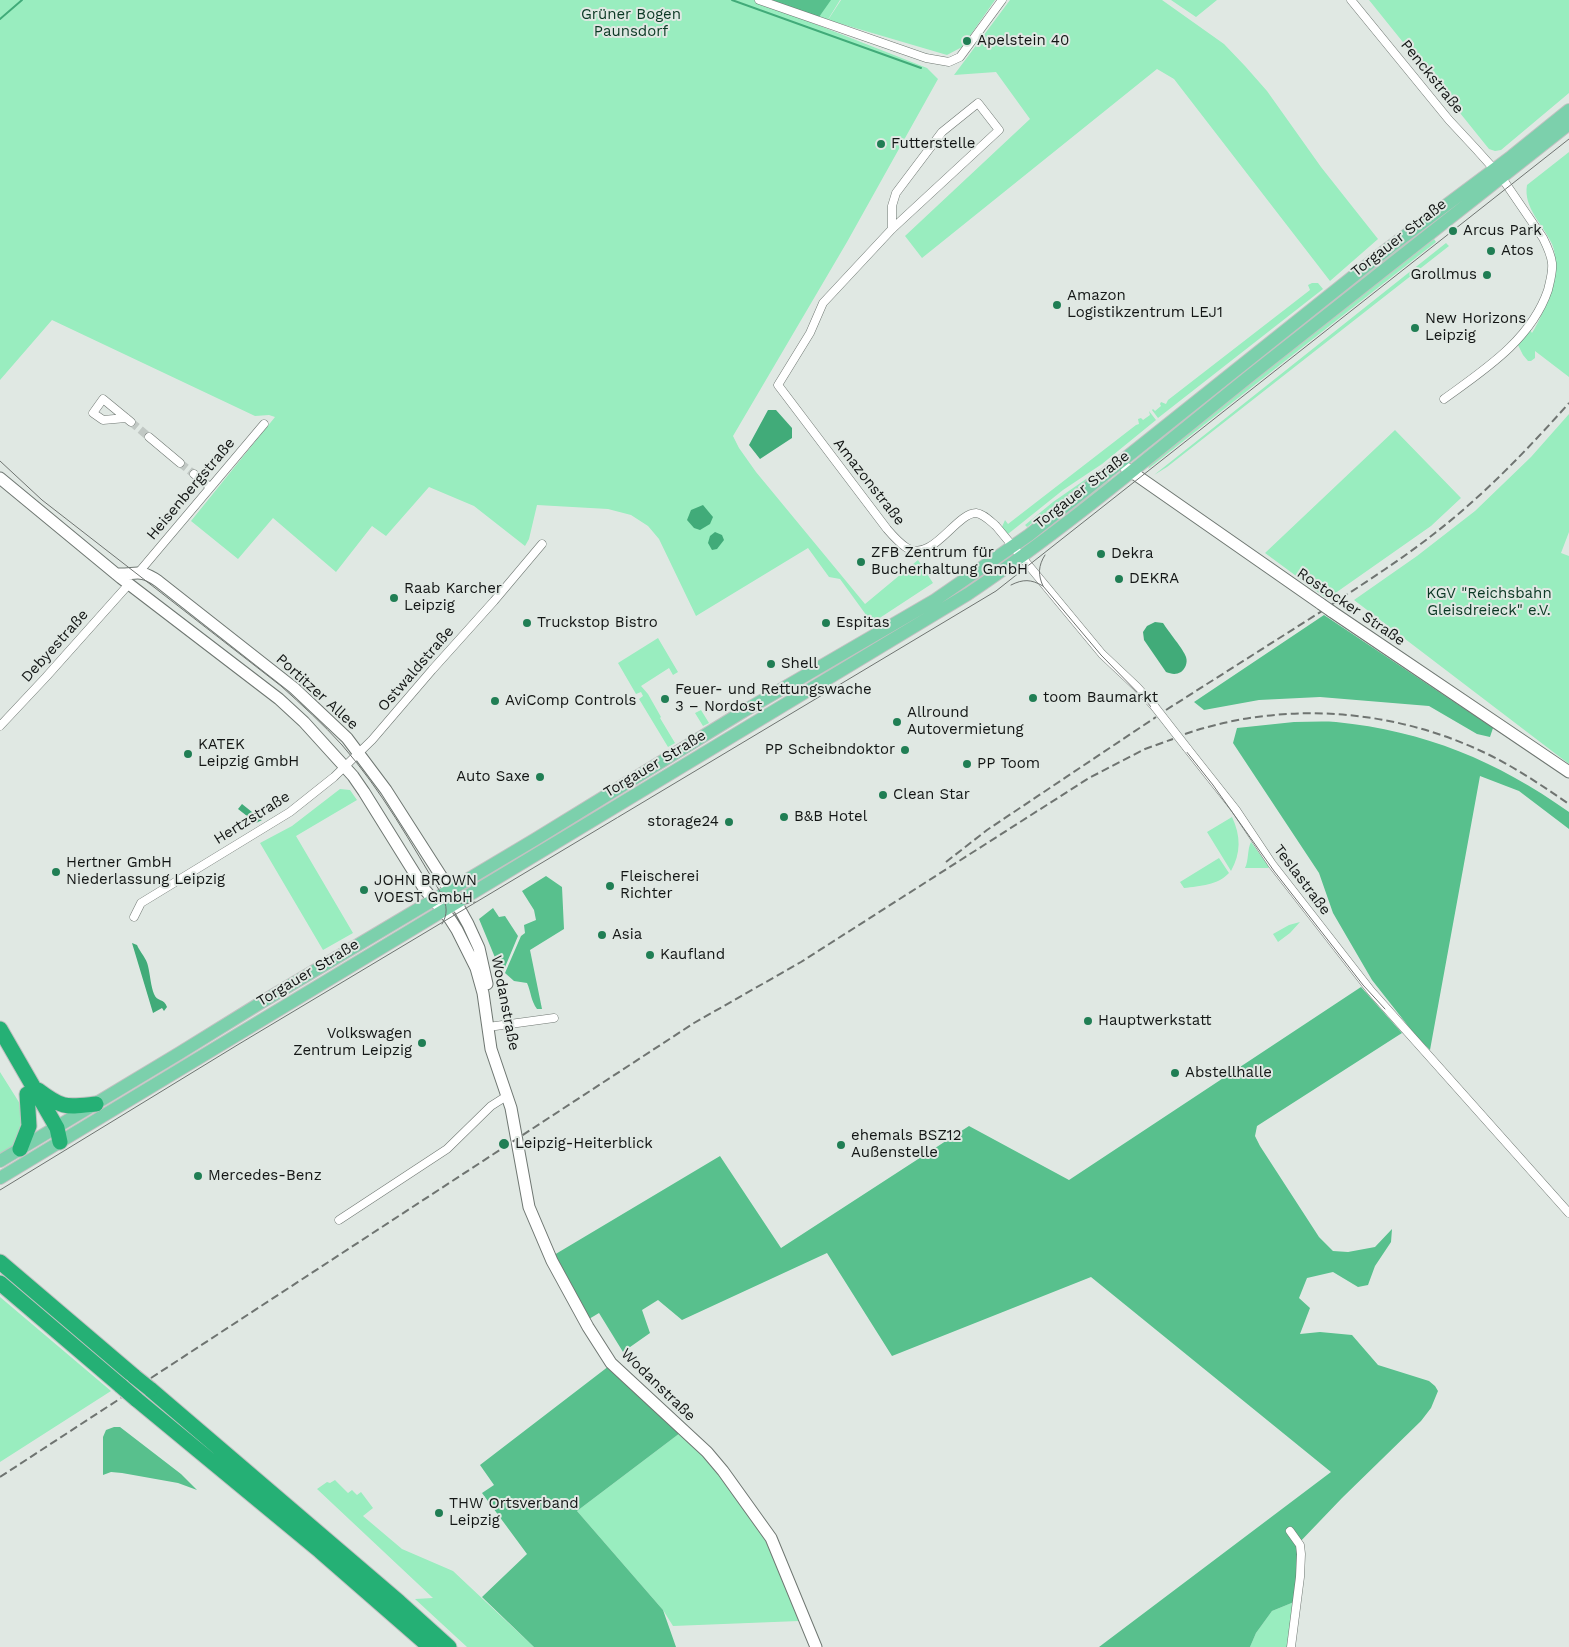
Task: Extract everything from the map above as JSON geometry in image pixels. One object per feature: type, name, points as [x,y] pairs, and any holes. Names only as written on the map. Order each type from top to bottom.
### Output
[{"type":"highway","points":[[0,1029],[31,1091],[56,1134]]},
{"type":"highway","points":[[0,1049],[31,1091],[59,1105],[96,1104]]},
{"type":"highway","points":[[20,1149],[30,1126],[31,1091]]},
{"type":"highway","points":[[0,1262],[449,1647]]},
{"type":"highway","points":[[0,1284],[320,1551],[430,1647]]},
{"type":"main road","name":"Torgauer Straße","points":[[56,1134],[442,911],[943,611],[1022,557],[1131,472],[1498,174],[1569,110]]},
{"type":"main road","name":"Torgauer Straße","points":[[0,1178],[39,1154],[56,1134],[96,1104],[744,711],[935,600],[1013,547],[1389,248],[1569,124]]},
{"type":"main road","name":"Rostocker Straße","points":[[1119,463],[1326,608],[1569,772]]},
{"type":"main road","name":"Portitzer Allee","points":[[0,478],[116,574],[279,699],[304,722],[344,766],[364,792],[433,901]]},
{"type":"main road","name":"Portitzer Allee","points":[[139,572],[149,575],[162,584],[294,688],[347,738],[386,790],[449,891]]},
{"type":"main road","points":[[116,574],[139,572]]},
{"type":"main road","name":"Wodanstraße","points":[[449,891],[479,948],[488,989],[491,1026]]},
{"type":"main road","name":"Wodanstraße","points":[[433,901],[457,930],[476,968],[506,1081],[529,1207],[552,1261],[588,1326],[611,1362],[707,1452],[754,1513],[771,1538],[816,1647]]},
{"type":"main road","points":[[0,1161],[20,1149],[56,1134]]},
{"type":"street","points":[[759,0],[926,58],[949,62],[960,57],[1002,0]]},
{"type":"street","name":"Penckstraße","points":[[1351,0],[1439,109],[1498,174],[1543,238],[1552,264],[1551,279],[1539,310],[1512,345],[1444,399]]},
{"type":"street","points":[[978,103],[999,130],[892,229],[892,206],[896,193],[942,132],[978,103]]},
{"type":"street","name":"Amazonstraße","points":[[892,229],[823,303],[810,333],[778,385],[886,529],[908,549],[921,551],[931,546],[969,515],[979,514],[987,517],[1022,557]]},
{"type":"street","name":"Heisenbergstraße","points":[[139,572],[264,424]]},
{"type":"street","points":[[149,437],[180,463]]},
{"type":"street","points":[[194,474],[210,487]]},
{"type":"street","name":"Ostwaldstraße","points":[[359,754],[494,602],[542,544]]},
{"type":"street","name":"Teslastraße","points":[[1022,557],[1102,654],[1155,707],[1236,810],[1272,864],[1371,991],[1569,1214]]},
{"type":"street","name":"Debyestraße","points":[[0,726],[129,584]]},
{"type":"street","points":[[494,602],[500,607]]},
{"type":"street","name":"Hertzstraße","points":[[134,917],[141,903],[290,812],[334,777],[359,754]]},
{"type":"street","points":[[491,1026],[554,1018]]},
{"type":"street","points":[[339,1220],[447,1149],[479,1116],[498,1101],[508,1097]]},
{"type":"street","points":[[1290,1531],[1300,1545],[1301,1554],[1291,1647]]},
{"type":"green space","name":"Grüner Bogen Paunsdorf","points":[[0,0],[754,0],[927,68],[938,79],[847,242],[733,436],[756,472],[865,604],[918,560],[933,583],[872,623],[840,579],[829,577],[808,548],[696,616],[659,539],[648,526],[631,515],[608,509],[537,505],[529,539],[525,546],[474,506],[429,487],[386,536],[372,526],[336,572],[273,518],[238,559],[191,521],[275,417],[269,415],[255,416],[52,320],[0,380]]},
{"type":"green space","points":[[760,0],[840,0],[827,21]]},
{"type":"green space","points":[[841,0],[995,0],[962,47],[947,55],[828,20]]},
{"type":"green space","points":[[1010,0],[1162,0],[1224,44],[1245,66],[1267,91],[1321,167],[1378,239],[1330,281],[1174,79],[1157,69],[922,258],[905,236],[1030,119],[996,72],[954,75]]},
{"type":"green space","points":[[1171,0],[1217,0],[1196,17]]},
{"type":"green space","points":[[1369,0],[1569,0],[1569,93],[1501,150],[1489,149]]},
{"type":"green space","points":[[1569,152],[1569,377],[1535,351],[1535,358],[1528,361],[1518,345],[1530,330],[1532,333],[1542,314],[1551,289],[1555,264],[1555,253],[1552,244],[1528,201],[1527,185]]},
{"type":"green space","points":[[1477,186],[1480,188],[1136,461],[1211,395]]},
{"type":"green space","points":[[1434,239],[1436,242],[1148,469],[1155,457]]},
{"type":"green space","points":[[1446,243],[1449,246],[1167,467],[1154,475]]},
{"type":"green space","points":[[1318,283],[1323,289],[1158,418],[1153,409],[1155,411],[1161,406],[1161,402],[1166,404],[1168,400],[1310,290],[1308,285]]},
{"type":"green space","points":[[1149,411],[1156,420],[1102,464],[1063,490],[1008,534],[1002,527],[1005,520],[1008,524],[1139,424],[1138,419],[1141,418],[1143,420],[1150,415]]},
{"type":"green space","name":"KGV \"Reichsbahn Gleisdreieck\" e.V.","points":[[1569,414],[1569,532],[1561,553],[1569,556],[1569,764],[1354,600],[1417,556],[1475,511],[1531,457]]},
{"type":"green space","points":[[1395,430],[1461,498],[1431,526],[1326,598],[1265,553]]},
{"type":"green space","points":[[1101,470],[1027,527],[1025,525],[1053,502]]},
{"type":"green space","points":[[1107,480],[1110,484],[1038,541],[1035,538],[1096,487]]},
{"type":"green space","points":[[658,638],[678,672],[673,675],[669,668],[641,686],[648,694],[675,743],[668,747],[639,699],[643,696],[641,692],[636,694],[618,663]]},
{"type":"green space","points":[[701,710],[709,723],[703,726],[695,713]]},
{"type":"green space","points":[[340,789],[350,790],[357,800],[296,836],[353,933],[323,950],[260,843],[292,826]]},
{"type":"green space","points":[[1232,817],[1239,844],[1237,858],[1231,871],[1207,832]]},
{"type":"green space","points":[[1251,842],[1269,867],[1268,868],[1245,868]]},
{"type":"green space","points":[[1219,858],[1229,873],[1225,877],[1208,884],[1184,888],[1180,882]]},
{"type":"green space","points":[[1300,922],[1278,942],[1273,934],[1289,925]]},
{"type":"green space","points":[[0,1072],[22,1107],[20,1127],[25,1129],[16,1143],[0,1155]]},
{"type":"green space","points":[[0,1297],[111,1391],[0,1462]]},
{"type":"green space","points":[[684,1430],[754,1513],[799,1621],[673,1626],[663,1610],[577,1511]]},
{"type":"green space","points":[[335,1480],[348,1493],[352,1490],[357,1495],[361,1492],[373,1508],[363,1516],[402,1549],[453,1571],[534,1647],[467,1647],[415,1599],[433,1598],[317,1489],[327,1482],[330,1483]]},
{"type":"green space","points":[[1294,1602],[1288,1647],[1250,1647],[1256,1633],[1272,1611]]},
{"type":"shaded area","points":[[771,0],[831,0],[819,17]]},
{"type":"shaded area","points":[[768,410],[776,410],[792,428],[792,438],[760,459],[749,445]]},
{"type":"shaded area","points":[[703,505],[713,517],[710,524],[700,530],[694,528],[687,520],[691,510]]},
{"type":"shaded area","points":[[715,532],[722,535],[724,540],[717,549],[712,550],[708,543],[710,536]]},
{"type":"shaded area","points":[[1324,615],[1493,728],[1490,737],[1477,734],[1429,706],[1320,697],[1259,700],[1204,710],[1194,702]]},
{"type":"shaded area","points":[[1155,622],[1163,623],[1185,654],[1186,664],[1179,673],[1166,672],[1144,640],[1143,632],[1147,626]]},
{"type":"shaded area","points":[[1294,722],[1336,722],[1369,726],[1430,741],[1487,763],[1542,794],[1569,812],[1569,829],[1519,791],[1480,776],[1430,1050],[1416,1036],[1372,980],[1333,913],[1319,873],[1233,743],[1237,728]]},
{"type":"shaded area","points":[[242,804],[262,820],[256,823],[238,809]]},
{"type":"shaded area","points":[[546,876],[562,887],[564,929],[530,950],[542,1009],[537,1009],[533,1003],[527,983],[514,981],[505,973],[521,936],[525,933],[524,925],[536,920],[534,910],[522,891]]},
{"type":"shaded area","points":[[493,908],[499,917],[505,916],[518,936],[503,972],[498,969],[479,919]]},
{"type":"shaded area","points":[[132,943],[137,945],[146,961],[154,994],[167,1007],[164,1011],[162,1008],[153,1013]]},
{"type":"shaded area","points":[[1361,987],[1402,1033],[1257,1126],[1255,1136],[1319,1237],[1333,1251],[1348,1252],[1375,1247],[1392,1229],[1391,1242],[1375,1266],[1368,1285],[1358,1287],[1333,1272],[1307,1278],[1299,1298],[1310,1308],[1300,1334],[1320,1332],[1352,1335],[1378,1365],[1429,1381],[1438,1391],[1431,1408],[1421,1421],[1296,1546],[1298,1567],[1294,1602],[1272,1611],[1256,1633],[1250,1647],[1099,1647],[1331,1472],[1091,1277],[892,1356],[827,1253],[682,1320],[658,1300],[642,1310],[650,1333],[623,1352],[599,1313],[589,1319],[554,1255],[720,1156],[781,1248],[969,1126],[1069,1180]]},
{"type":"shaded area","points":[[609,1366],[684,1430],[577,1511],[663,1610],[676,1647],[534,1647],[482,1597],[527,1554],[482,1493],[494,1485],[480,1465]]},
{"type":"shaded area","points":[[120,1427],[181,1474],[197,1490],[178,1483],[122,1473],[111,1472],[103,1475],[103,1437],[106,1430]]},
{"type":"waterway","points":[[0,19],[22,0]]},
{"type":"waterway","points":[[732,0],[921,68]]},
{"type":"tunnel","points":[[131,422],[149,437]]},
{"type":"tunnel","points":[[180,463],[194,474]]},
{"type":"tram line","points":[[0,1190],[239,1044],[996,591],[1569,139]]},
{"type":"tram line","points":[[0,461],[42,500],[281,686],[335,737],[383,799],[442,895],[446,910],[442,924]]},
{"type":"tram line","points":[[1045,555],[1040,570],[1043,586],[1101,655],[1147,702],[1213,785],[1274,871],[1363,985],[1385,1009]]},
{"type":"tram line","points":[[1011,585],[1027,581],[1043,586]]},
{"type":"tram line","points":[[442,892],[457,902],[465,904],[475,902]]},
{"type":"railway","points":[[1331,605],[1410,552],[1471,503],[1505,471],[1569,403]]},
{"type":"railway","points":[[1166,710],[1322,611]]},
{"type":"railway","points":[[1185,734],[1222,723],[1259,717],[1334,714],[1372,718],[1446,737],[1481,751],[1515,769],[1569,804]]},
{"type":"railway","points":[[946,862],[987,830],[1156,717]]},
{"type":"railway","points":[[151,1378],[694,1023],[801,962],[1089,778],[1145,749],[1173,739]]},
{"type":"railway","points":[[0,1477],[121,1398]]},
{"type":"place","name":"Apelstein 40","points":[[967,41]]},
{"type":"place","name":"Futterstelle","points":[[881,144]]},
{"type":"place","name":"Arcus Park","points":[[1453,231]]},
{"type":"place","name":"Atos","points":[[1491,251]]},
{"type":"place","name":"Grollmus","points":[[1487,275]]},
{"type":"place","name":"Amazon Logistikzentrum LEJ1","points":[[1057,305]]},
{"type":"place","name":"New Horizons Leipzig","points":[[1415,328]]},
{"type":"place","name":"Dekra","points":[[1101,554]]},
{"type":"place","name":"ZFB Zentrum für Bucherhaltung GmbH","points":[[861,562]]},
{"type":"place","name":"DEKRA","points":[[1119,579]]},
{"type":"place","name":"Raab Karcher Leipzig","points":[[394,598]]},
{"type":"place","name":"Truckstop Bistro","points":[[527,623]]},
{"type":"place","name":"Espitas","points":[[826,623]]},
{"type":"place","name":"Shell","points":[[771,664]]},
{"type":"place","name":"toom Baumarkt","points":[[1033,698]]},
{"type":"place","name":"Feuer- und Rettungswache 3 – Nordost","points":[[665,699]]},
{"type":"place","name":"AviComp Controls","points":[[495,701]]},
{"type":"place","name":"Allround Autovermietung","points":[[897,722]]},
{"type":"place","name":"PP Scheibndoktor","points":[[905,750]]},
{"type":"place","name":"KATEK Leipzig GmbH","points":[[188,754]]},
{"type":"place","name":"PP Toom","points":[[967,764]]},
{"type":"place","name":"Auto Saxe","points":[[540,777]]},
{"type":"place","name":"Clean Star","points":[[883,795]]},
{"type":"place","name":"B&B Hotel","points":[[784,817]]},
{"type":"place","name":"storage24","points":[[729,822]]},
{"type":"place","name":"Hertner GmbH Niederlassung Leipzig","points":[[56,872]]},
{"type":"place","name":"Fleischerei Richter","points":[[610,886]]},
{"type":"place","name":"JOHN BROWN VOEST GmbH","points":[[364,890]]},
{"type":"place","name":"Asia","points":[[602,935]]},
{"type":"place","name":"Kaufland","points":[[650,955]]},
{"type":"place","name":"Hauptwerkstatt","points":[[1088,1021]]},
{"type":"place","name":"Volkswagen Zentrum Leipzig","points":[[422,1043]]},
{"type":"place","name":"Abstellhalle","points":[[1175,1073]]},
{"type":"place","name":"Leipzig-Heiterblick","points":[[504,1144]]},
{"type":"place","name":"ehemals BSZ12 Außenstelle","points":[[841,1145]]},
{"type":"place","name":"Mercedes-Benz","points":[[198,1176]]},
{"type":"place","name":"THW Ortsverband Leipzig","points":[[439,1513]]}]
